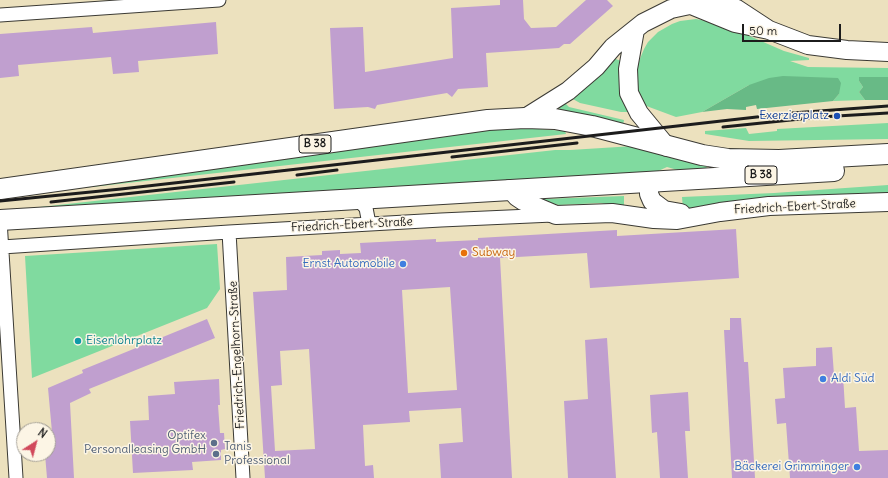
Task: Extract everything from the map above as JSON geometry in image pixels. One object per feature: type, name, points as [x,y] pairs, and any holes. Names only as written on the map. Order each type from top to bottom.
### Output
[{"type":"main road","name":"B 38","points":[[0,189],[488,120],[525,118],[555,119],[592,126],[667,147],[728,159],[757,160],[888,154]]},
{"type":"main road","name":"B 38","points":[[0,220],[888,168]]},
{"type":"street","points":[[0,15],[219,0]]},
{"type":"street","points":[[525,118],[568,91],[596,67],[613,48],[648,20],[661,13],[691,2],[735,23],[769,30],[808,45],[847,50],[888,52]]},
{"type":"street","points":[[635,30],[628,69],[629,93],[638,113],[667,147]]},
{"type":"street","name":"Friedrich-Ebert-Straße","points":[[655,181],[650,186],[649,194],[657,206],[674,212],[702,215]]},
{"type":"street","points":[[510,189],[523,201],[556,215]]},
{"type":"street","points":[[356,198],[366,208],[369,224]]},
{"type":"street","name":"Friedrich-Ebert-Straße","points":[[2,247],[229,232],[556,215],[612,213],[654,219],[677,220],[769,206],[888,202]]},
{"type":"street","points":[[0,220],[6,390],[16,478]]},
{"type":"street","name":"Friedrich-Engelhorn-Straße","points":[[229,232],[243,478]]},
{"type":"green space","points":[[696,19],[722,24],[784,51],[809,58],[809,60],[790,61],[808,67],[888,68],[888,77],[859,77],[859,81],[863,87],[859,92],[865,100],[833,101],[839,94],[749,85],[702,112],[676,117],[641,104],[637,96],[637,66],[648,42],[658,32],[672,24],[680,21]]},
{"type":"green space","points":[[613,58],[621,61],[619,77],[620,86],[630,112],[621,112],[580,103],[571,98]]},
{"type":"green space","points":[[783,76],[838,78],[841,83],[839,94],[833,101],[757,109],[756,105],[746,107],[746,110],[727,109],[702,112],[749,85],[769,78]]},
{"type":"green space","points":[[859,77],[888,77],[888,100],[865,100],[859,92],[863,87],[859,81]]},
{"type":"green space","points":[[565,103],[569,107],[624,120],[623,125],[561,111],[559,109],[560,107]]},
{"type":"green space","points":[[888,123],[888,139],[749,141],[705,134],[705,131],[746,128],[749,134],[777,131],[777,129]]},
{"type":"green space","points":[[512,127],[565,131],[566,134],[20,195],[474,130]]},
{"type":"green space","points":[[634,146],[705,164],[707,167],[705,169],[681,171],[667,167],[654,173],[31,208],[555,150]]},
{"type":"green space","points":[[888,185],[888,194],[683,209],[682,197],[774,193]]},
{"type":"green space","points":[[624,196],[624,208],[601,203],[559,205],[542,201],[542,199]]},
{"type":"green space","name":"Eisenlohrplatz","points":[[217,244],[220,289],[207,308],[32,378],[25,256]]},
{"type":"building","points":[[500,0],[523,0],[524,19],[531,28],[556,27],[586,0],[607,0],[613,6],[570,44],[564,44],[559,48],[486,53],[488,87],[458,89],[452,97],[447,93],[377,105],[375,109],[368,107],[334,109],[330,28],[363,27],[365,72],[453,58],[451,8],[500,5]]},
{"type":"building","points":[[216,22],[218,54],[138,61],[139,72],[113,74],[111,57],[18,65],[19,76],[0,78],[0,34],[92,27],[93,33]]},
{"type":"building","points":[[736,229],[739,278],[590,288],[587,253],[500,258],[512,478],[441,478],[439,444],[463,442],[461,408],[409,411],[410,422],[363,425],[365,466],[373,465],[374,478],[265,478],[253,292],[287,290],[286,257],[322,255],[322,251],[340,250],[340,254],[361,253],[360,243],[436,239],[436,242],[478,240],[478,238],[617,230],[617,236]],"holes":[[[450,287],[457,390],[408,393],[402,290]],[[309,349],[315,449],[275,451],[271,386],[282,385],[280,351]]]},
{"type":"building","points":[[730,318],[741,318],[744,362],[748,362],[755,478],[732,478],[724,330],[730,330]]},
{"type":"building","points":[[207,319],[215,338],[89,389],[91,393],[70,403],[74,478],[47,478],[46,462],[56,462],[56,422],[51,422],[48,388],[83,373],[82,370]]},
{"type":"building","points":[[607,338],[616,478],[568,478],[564,401],[588,399],[585,340]]},
{"type":"building","points":[[832,347],[834,375],[843,375],[845,408],[856,407],[859,451],[888,450],[888,478],[790,478],[786,423],[777,424],[775,399],[785,398],[783,368],[816,366],[816,348]]},
{"type":"building","points":[[219,379],[220,405],[218,405],[220,433],[224,433],[225,449],[221,450],[221,460],[192,462],[193,470],[133,473],[130,421],[149,420],[148,396],[175,394],[174,382]]},
{"type":"building","points":[[688,392],[690,431],[685,431],[688,478],[660,478],[657,432],[652,433],[650,395]]},
{"type":"railway","points":[[0,201],[121,189],[792,113],[888,106]]},
{"type":"railway","points":[[723,127],[820,117],[888,113]]},
{"type":"railway","points":[[452,157],[577,143]]},
{"type":"railway","points":[[297,175],[337,170]]},
{"type":"railway","points":[[51,202],[234,182]]},
{"type":"place","name":"Exerzierplatz","points":[[837,116]]},
{"type":"place","name":"Subway","points":[[464,253]]},
{"type":"place","name":"Ernst Automobile","points":[[403,264]]},
{"type":"place","name":"Eisenlohrplatz","points":[[78,341]]},
{"type":"place","name":"Aldi Süd","points":[[823,379]]},
{"type":"place","name":"Optifex Personalleasing GmbH","points":[[214,443]]},
{"type":"place","name":"Tanis Professional","points":[[216,454]]},
{"type":"place","name":"Bäckerei Grimminger","points":[[857,467]]}]
